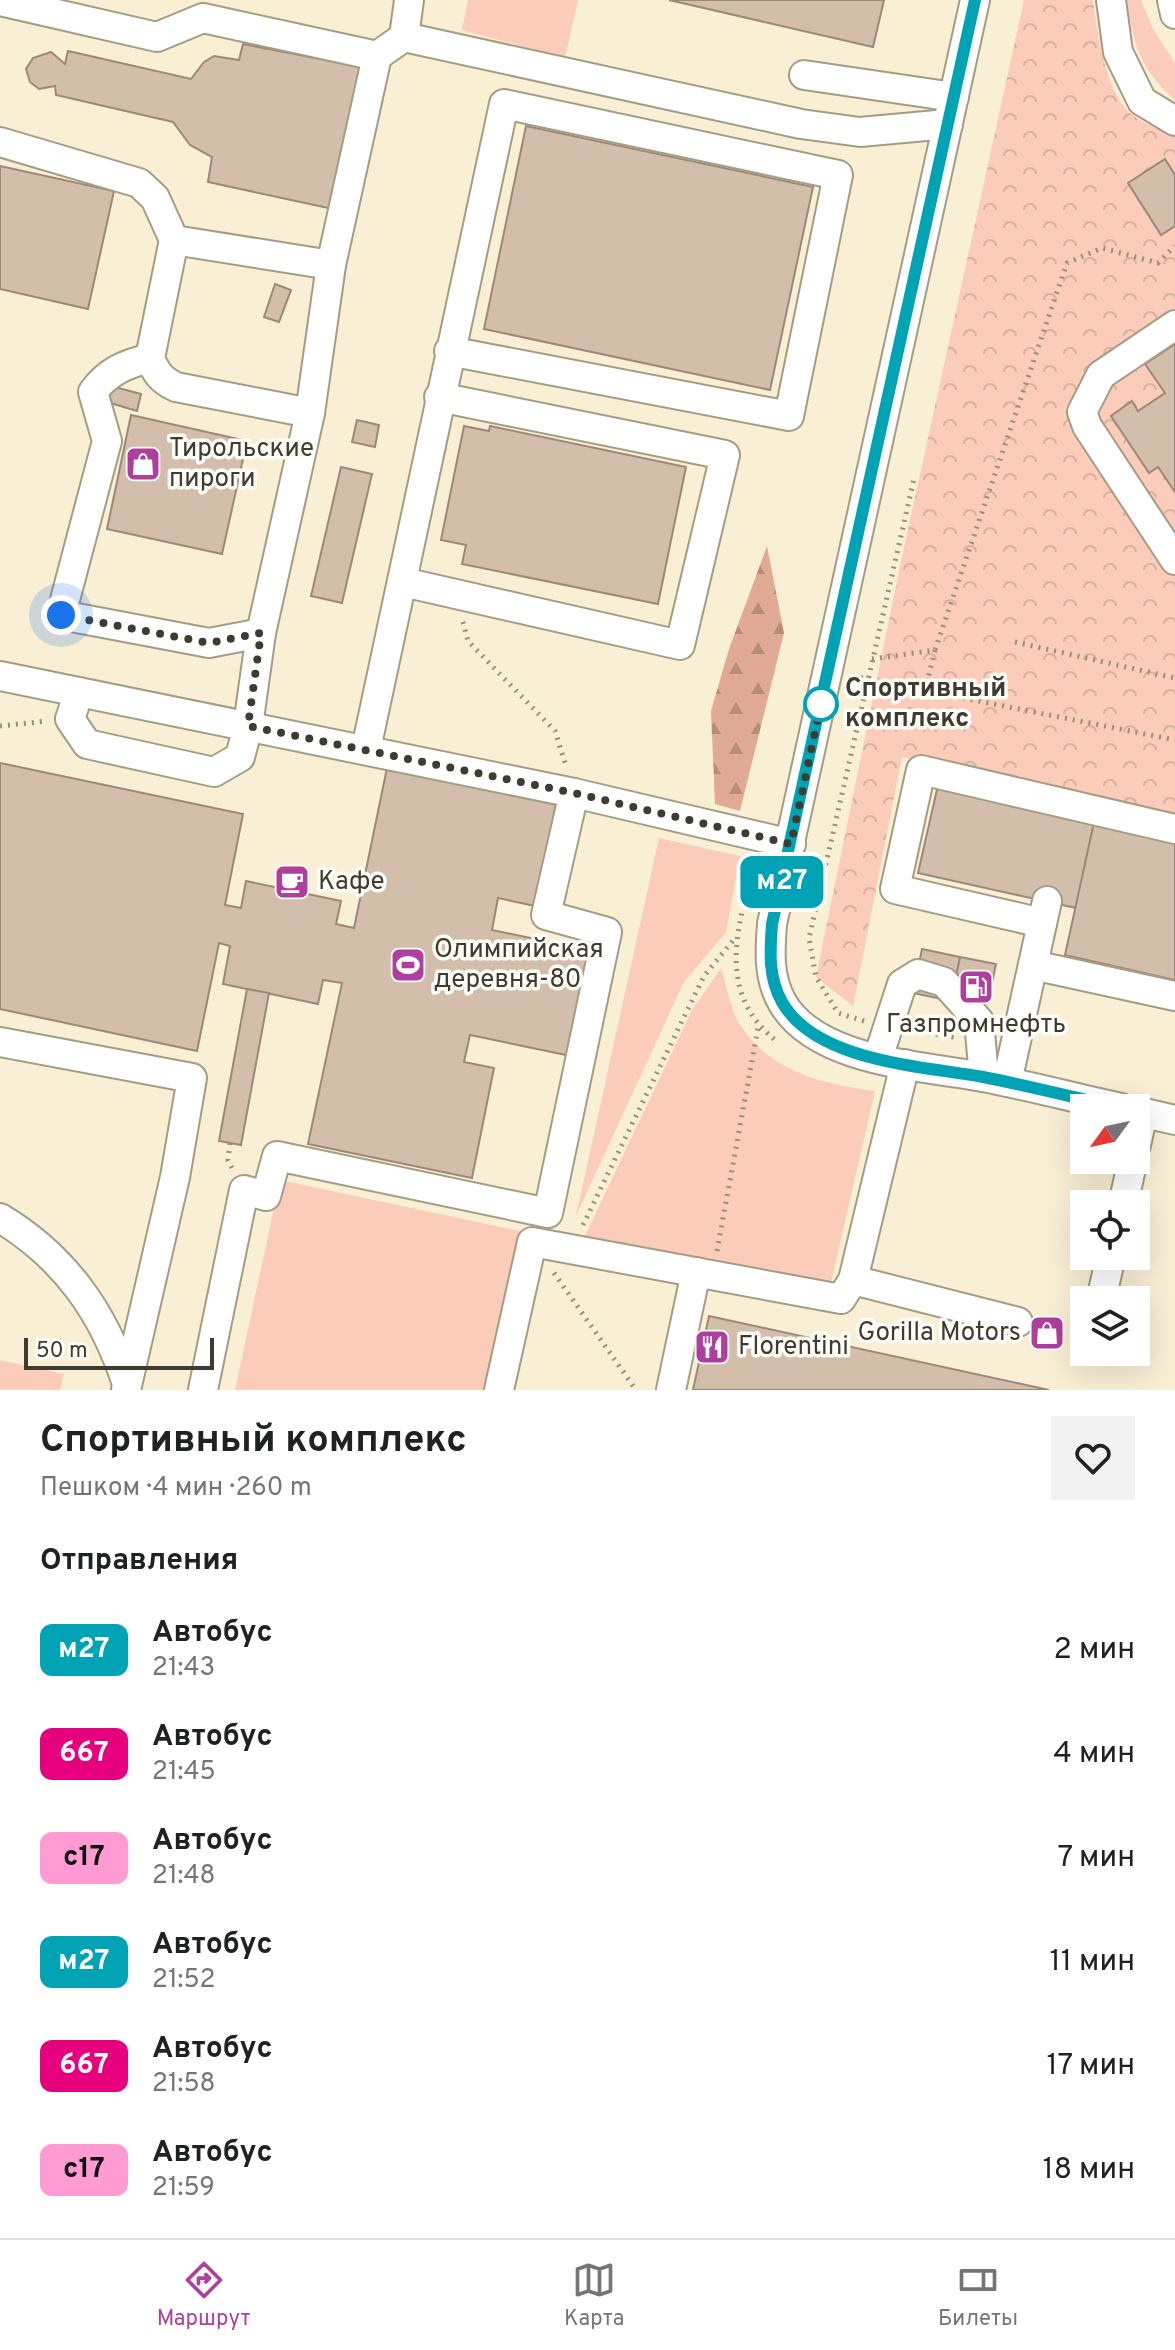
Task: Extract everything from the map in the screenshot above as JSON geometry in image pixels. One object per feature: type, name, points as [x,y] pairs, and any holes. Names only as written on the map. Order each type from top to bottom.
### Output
[{"type":"street","points":[[79,692],[70,719],[87,744],[214,772],[240,757],[248,726],[261,633],[310,413],[331,265],[377,56],[404,37],[409,0]]},
{"type":"street","points":[[975,0],[772,924],[769,959],[782,1003],[817,1036],[892,1061],[1070,1097]]},
{"type":"street","points":[[1111,0],[1118,52],[1142,101],[1175,121]]},
{"type":"street","points":[[1172,0],[1175,14]]},
{"type":"street","points":[[0,1],[157,37],[205,9],[377,56]]},
{"type":"street","points":[[404,37],[801,124],[860,132],[951,111]]},
{"type":"street","points":[[804,75],[951,111]]},
{"type":"street","points":[[366,749],[439,397],[449,351],[504,104],[838,175],[789,416],[449,351]]},
{"type":"street","points":[[0,142],[139,183],[155,198],[174,240],[150,358],[163,381],[176,387],[310,413]]},
{"type":"street","points":[[174,240],[331,265]]},
{"type":"street","points":[[1175,325],[1101,375],[1082,412],[1087,426],[1175,560]]},
{"type":"street","points":[[150,358],[129,363],[103,378],[93,392],[107,441],[61,615],[209,643],[261,633]]},
{"type":"street","points":[[403,582],[680,645],[725,455],[439,397]]},
{"type":"street","points":[[0,676],[574,793],[791,844]]},
{"type":"street","points":[[996,1080],[1033,965],[1044,912],[895,889],[921,770],[1175,829]]},
{"type":"street","points":[[203,1390],[244,1190],[266,1196],[277,1156],[548,1213],[607,932],[546,915],[574,793]]},
{"type":"street","points":[[1033,965],[1175,996]]},
{"type":"street","points":[[499,1390],[532,1242],[841,1299],[853,1280],[892,1061],[888,1028],[902,984],[918,974],[944,982],[979,1021],[981,1040],[996,1080]]},
{"type":"street","points":[[0,1042],[192,1078],[175,1177],[127,1388]]},
{"type":"street","points":[[1150,1115],[1175,1120]]},
{"type":"street","points":[[0,1218],[29,1235],[75,1281],[112,1338],[127,1388]]},
{"type":"street","points":[[671,1390],[704,1274]]},
{"type":"street","points":[[853,1280],[1018,1322]]},
{"type":"path","points":[[925,691],[935,650],[1067,263],[1102,248],[1158,263],[1175,246]]},
{"type":"path","points":[[914,479],[809,938],[816,977],[838,1013],[888,1028],[981,1040]]},
{"type":"path","points":[[455,594],[468,641],[555,731],[574,793]]},
{"type":"path","points":[[1015,642],[1175,678]]},
{"type":"path","points":[[872,659],[935,650]]},
{"type":"path","points":[[869,680],[1175,740]]},
{"type":"path","points":[[0,726],[70,719]]},
{"type":"path","points":[[761,836],[735,937],[738,991],[758,1028],[790,1051]]},
{"type":"path","points":[[571,1248],[704,976],[735,937]]},
{"type":"path","points":[[704,1274],[758,1028]]},
{"type":"path","points":[[228,1160],[230,1143]]},
{"type":"path","points":[[532,1242],[636,1390]]},
{"type":"green space","points":[[468,0],[578,0],[565,58],[462,30]]},
{"type":"green space","points":[[1024,0],[1093,0],[1105,63],[1117,95],[1135,117],[1175,137],[1175,817],[902,757],[853,1006],[816,977],[900,566]]},
{"type":"green space","points":[[1126,0],[1141,0],[1153,29],[1175,63],[1175,100],[1153,77],[1140,55]]},
{"type":"green space","points":[[767,546],[784,633],[740,811],[715,804],[711,711],[729,649]]},
{"type":"green space","points":[[659,838],[740,856],[726,932],[684,982],[576,1216]]},
{"type":"green space","points":[[721,968],[737,1020],[767,1055],[818,1079],[875,1091],[830,1287],[582,1242],[692,1010]]},
{"type":"green space","points":[[280,1180],[524,1232],[485,1390],[235,1390]]},
{"type":"green space","points":[[0,1360],[64,1374],[60,1390],[0,1390]]},
{"type":"building","points":[[669,0],[884,0],[873,47]]},
{"type":"building","points":[[243,44],[377,70],[347,212],[208,182],[212,157],[190,145],[173,122],[56,95],[55,86],[39,89],[30,82],[26,69],[33,58],[51,52],[65,64],[68,51],[191,79],[204,62],[214,56],[239,60]]},
{"type":"building","points":[[526,126],[813,187],[770,390],[484,329]]},
{"type":"building","points":[[1165,159],[1175,175],[1175,226],[1161,235],[1128,183]]},
{"type":"building","points":[[0,166],[114,191],[88,309],[0,289]]},
{"type":"building","points":[[275,284],[291,290],[279,322],[264,317]]},
{"type":"building","points":[[1175,344],[1175,492],[1158,467],[1149,473],[1111,416],[1132,401],[1138,411],[1165,393],[1145,364]]},
{"type":"building","points":[[111,386],[141,394],[137,411],[107,402]]},
{"type":"building","points":[[131,415],[247,441],[222,554],[107,529]]},
{"type":"building","points":[[357,420],[379,425],[375,447],[352,442]]},
{"type":"building","points":[[464,426],[489,431],[490,426],[686,467],[658,604],[462,564],[466,545],[441,540]]},
{"type":"building","points":[[341,467],[372,474],[342,603],[311,596]]},
{"type":"building","name":"Олимпийская деревня-80","points":[[0,763],[243,814],[225,905],[241,908],[246,881],[341,901],[336,924],[354,928],[387,768],[556,804],[535,906],[498,898],[492,930],[593,951],[571,1056],[470,1035],[464,1062],[494,1068],[472,1178],[308,1144],[342,983],[323,980],[318,1004],[223,984],[230,946],[219,943],[197,1051],[0,1009]]},
{"type":"building","points":[[938,785],[1095,818],[1076,908],[918,873]]},
{"type":"building","points":[[1095,818],[1175,836],[1175,980],[1065,955]]},
{"type":"building","points":[[922,949],[960,957],[956,977],[941,999],[913,993]]},
{"type":"building","name":"Газпромнефть","points":[[960,957],[996,964],[988,1003],[966,997],[956,977]]},
{"type":"building","points":[[247,989],[269,993],[241,1145],[219,1141]]},
{"type":"building","points":[[709,1316],[1049,1390],[693,1390]]},
{"type":"bus line","name":"м27","points":[[975,0],[772,924],[769,959],[782,1003],[817,1036],[841,1047],[905,1064],[984,1077],[1070,1096]]},
{"type":"place","name":"Тирольские пироги","points":[[143,464]]},
{"type":"place","name":"Спортивный комплекс","points":[[821,704]]},
{"type":"place","name":"Кафе","points":[[292,882]]},
{"type":"place","name":"Олимпийская деревня-80","points":[[408,965]]},
{"type":"place","name":"Газпромнефть","points":[[976,987]]},
{"type":"place","name":"Gorilla Motors","points":[[1047,1333]]},
{"type":"place","name":"Florentini","points":[[712,1347]]},
{"type":"route","points":[[61,615],[209,643],[261,633],[248,726],[574,793],[791,844],[821,704]]}]
